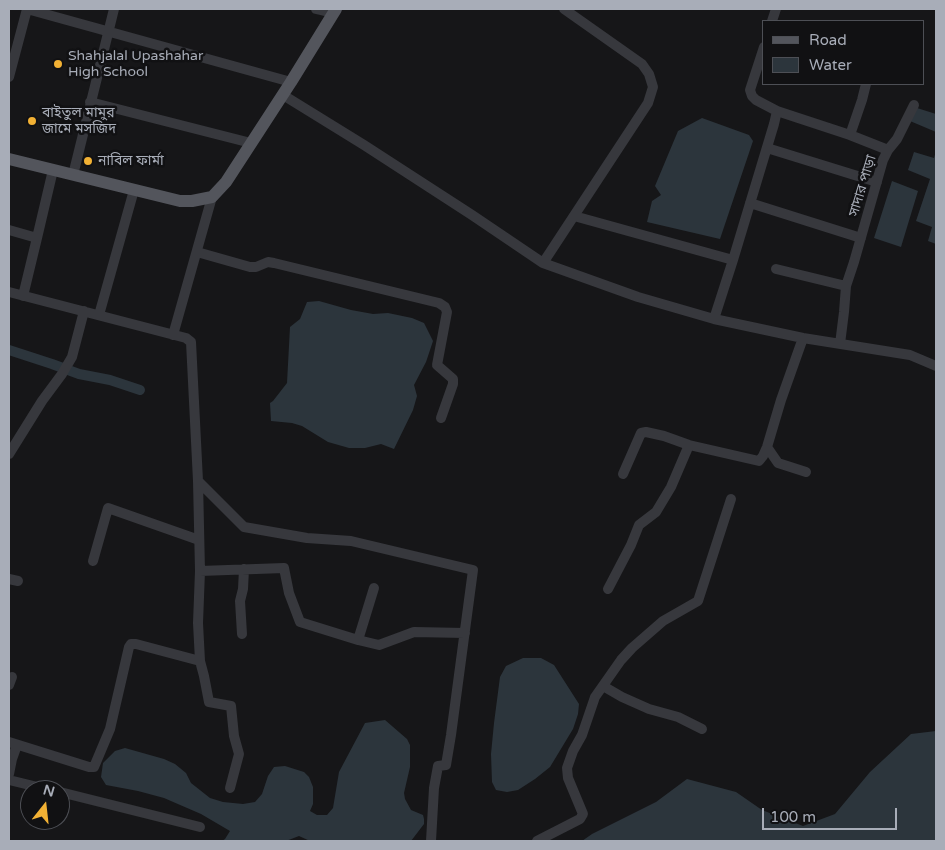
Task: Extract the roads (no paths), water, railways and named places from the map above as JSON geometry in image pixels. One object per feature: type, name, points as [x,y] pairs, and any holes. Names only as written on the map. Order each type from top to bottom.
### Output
[{"type":"main road","points":[[9,158],[180,201],[192,201],[212,196],[226,182],[335,11]]},
{"type":"street","points":[[9,76],[27,9],[291,82]]},
{"type":"street","points":[[73,175],[114,9]]},
{"type":"street","points":[[316,9],[335,11]]},
{"type":"street","points":[[543,263],[648,103],[653,87],[649,74],[642,64],[564,9]]},
{"type":"street","name":"সাদার পাড়া","points":[[762,53],[750,90],[756,100],[777,111],[888,150],[883,160],[862,238],[846,286],[840,344]]},
{"type":"street","points":[[850,136],[866,85]]},
{"type":"street","points":[[283,95],[364,145],[543,263],[638,297],[714,319],[803,338],[910,355],[936,366]]},
{"type":"street","points":[[90,102],[251,144]]},
{"type":"street","points":[[888,150],[896,139],[914,104]]},
{"type":"street","points":[[714,319],[777,111]]},
{"type":"street","points":[[767,148],[877,182]]},
{"type":"street","points":[[23,296],[53,170]]},
{"type":"street","points":[[99,315],[134,190]]},
{"type":"street","points":[[173,335],[212,196]]},
{"type":"street","points":[[750,203],[862,238]]},
{"type":"street","points":[[574,216],[733,260]]},
{"type":"street","points":[[9,230],[37,238]]},
{"type":"street","points":[[197,252],[250,268],[256,268],[268,262],[274,263],[439,303],[445,307],[448,312],[437,365],[453,380],[453,384],[441,418]]},
{"type":"street","points":[[776,269],[846,286]]},
{"type":"street","points":[[9,292],[186,338],[192,342],[198,481],[200,571],[198,624],[200,661],[209,702],[231,706],[234,736],[239,754],[230,788]]},
{"type":"street","points":[[9,454],[72,357],[84,311]]},
{"type":"street","points":[[623,474],[643,432],[759,461],[767,447],[803,338]]},
{"type":"street","points":[[608,589],[631,545],[639,525],[656,512],[671,487],[689,445]]},
{"type":"street","points":[[767,447],[778,462],[806,472]]},
{"type":"street","points":[[198,481],[244,527],[307,538],[351,541],[473,570],[446,765],[438,766],[434,788],[431,841]]},
{"type":"street","points":[[538,841],[580,819],[583,814],[568,778],[567,768],[582,736],[595,697],[621,660],[632,648],[663,622],[698,601],[731,499]]},
{"type":"street","points":[[93,560],[108,508],[199,540]]},
{"type":"street","points":[[200,571],[284,568],[289,593],[300,622],[379,645],[414,632],[465,633]]},
{"type":"street","points":[[242,634],[240,601],[244,570]]},
{"type":"street","points":[[358,640],[374,588]]},
{"type":"street","points":[[9,774],[13,744],[88,767],[94,767],[110,729],[130,645],[133,644],[200,661]]},
{"type":"street","points":[[603,686],[649,709],[678,716],[702,729]]},
{"type":"street","points":[[70,794],[200,827]]},
{"type":"water","points":[[917,108],[936,114],[936,132],[910,121]]},
{"type":"water","points":[[702,118],[749,135],[753,141],[720,239],[647,222],[652,201],[661,195],[655,186],[678,131]]},
{"type":"water","points":[[936,151],[936,244],[928,241],[932,227],[916,221],[930,179],[908,170],[914,152],[934,158]]},
{"type":"water","points":[[892,181],[918,191],[901,247],[874,238]]},
{"type":"water","points":[[319,301],[351,310],[373,314],[388,313],[412,318],[424,323],[433,341],[426,362],[414,385],[417,396],[413,410],[394,449],[381,444],[365,448],[349,448],[328,442],[302,426],[271,421],[270,403],[287,383],[290,327],[300,319],[307,302]]},
{"type":"water","points":[[523,658],[541,658],[554,665],[579,704],[578,714],[573,729],[550,767],[518,790],[507,792],[496,790],[492,782],[491,754],[494,723],[500,677],[506,666]]},
{"type":"water","points":[[385,720],[407,739],[410,745],[410,767],[404,793],[405,799],[411,810],[423,815],[424,819],[424,824],[411,841],[310,841],[299,836],[286,841],[222,841],[230,831],[201,814],[164,798],[106,785],[101,777],[103,763],[115,751],[125,748],[175,764],[186,773],[191,783],[210,798],[223,802],[243,804],[255,802],[262,794],[268,776],[274,767],[285,766],[304,772],[309,777],[313,787],[313,804],[310,811],[317,815],[327,815],[333,808],[339,772],[365,723]]},
{"type":"water","points":[[936,731],[936,841],[582,841],[592,834],[656,802],[687,779],[736,792],[762,810],[803,826],[835,814],[870,772],[911,734]]},
{"type":"waterway","points":[[9,350],[79,374],[110,380],[140,390]]},
{"type":"place","name":"Shahjalal Upashahar High School","points":[[58,64]]},
{"type":"place","name":"বাইতুল মামুর জামে মসজিদ","points":[[32,121]]},
{"type":"place","name":"নাবিল ফার্মা","points":[[88,161]]}]
